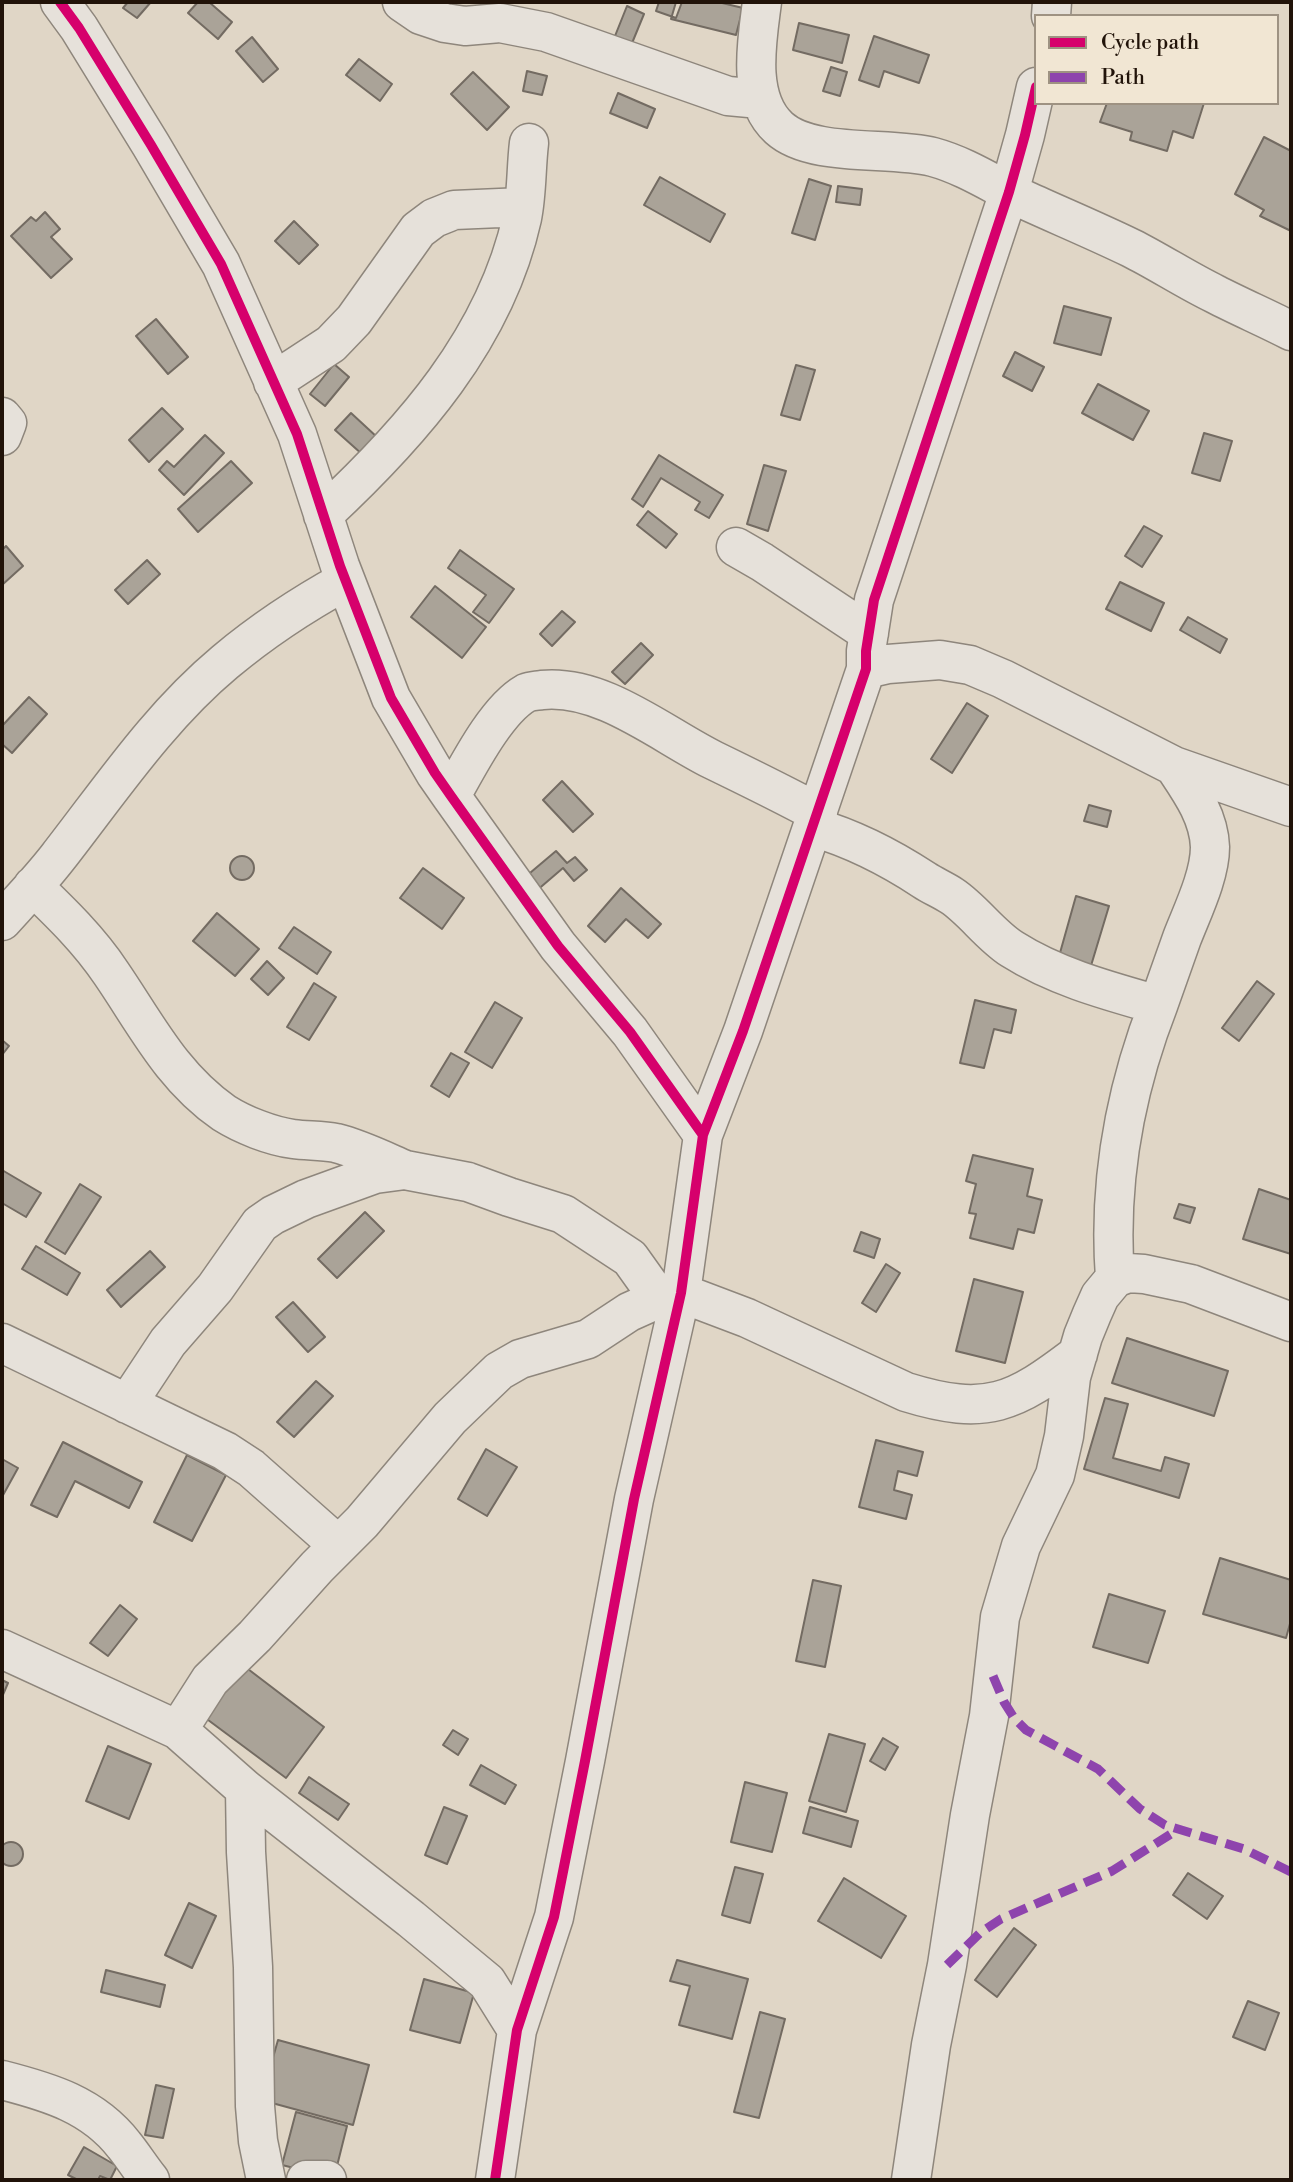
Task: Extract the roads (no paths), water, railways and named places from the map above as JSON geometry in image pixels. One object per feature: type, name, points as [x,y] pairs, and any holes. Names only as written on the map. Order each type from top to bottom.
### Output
[{"type":"street","points":[[60,2],[151,145],[220,264],[297,434],[345,581],[391,698],[435,773],[558,946],[630,1032],[703,1135]]},
{"type":"street","points":[[402,2],[421,15],[465,26],[500,23],[523,14],[546,32],[728,96],[760,99]]},
{"type":"street","points":[[762,2],[757,40],[760,99],[779,128],[794,138],[820,146],[933,157],[974,172],[1009,192],[1132,249],[1215,295],[1291,331]]},
{"type":"street","points":[[495,2180],[517,2031],[554,1917],[586,1761],[670,1296],[703,1135],[743,1031],[816,820],[868,651],[874,600],[1009,192],[1034,96]]},
{"type":"street","points":[[323,515],[373,469],[447,380],[472,345],[509,263],[523,207],[529,144]]},
{"type":"street","points":[[273,382],[331,344],[354,320],[418,230],[434,218],[454,210],[523,207]]},
{"type":"street","points":[[2,417],[8,423],[2,436]]},
{"type":"street","points":[[736,547],[762,562],[887,664],[940,660],[970,665],[1003,678],[1174,766],[1291,807]]},
{"type":"street","points":[[2,921],[57,859],[134,757],[215,671],[303,604],[345,581]]},
{"type":"street","points":[[451,796],[481,744],[511,705],[528,692],[560,688],[621,708],[712,760],[759,781],[816,820],[954,897],[1013,950],[1104,989],[1158,1005]]},
{"type":"street","points":[[1115,1278],[1112,1245],[1115,1185],[1122,1132],[1136,1070],[1209,859],[1207,830],[1198,802],[1174,766]]},
{"type":"street","points":[[33,886],[68,919],[110,971],[162,1050],[187,1082],[225,1114],[255,1128],[289,1138],[333,1143],[405,1170],[468,1182],[563,1214],[630,1258],[670,1296],[747,1318],[906,1392],[933,1400],[979,1405],[1011,1399],[1036,1385],[1078,1354]]},
{"type":"street","points":[[127,1404],[168,1342],[215,1288],[260,1224],[306,1199],[375,1174],[405,1170]]},
{"type":"street","points":[[911,2180],[931,2045],[989,1716],[1000,1617],[1021,1546],[1055,1475],[1064,1436],[1072,1377],[1091,1314],[1100,1296],[1115,1278],[1128,1273],[1191,1284],[1291,1322]]},
{"type":"street","points":[[178,1730],[210,1680],[362,1522],[450,1418],[499,1371],[520,1359],[588,1339],[629,1312],[670,1296]]},
{"type":"street","points":[[2,1343],[225,1451],[251,1468],[338,1545]]},
{"type":"street","points":[[2,1649],[178,1730],[245,1789],[487,1982],[517,2031]]},
{"type":"street","points":[[245,1789],[253,1967],[255,2106],[258,2141],[266,2180]]},
{"type":"street","points":[[2,2080],[78,2104],[103,2122],[123,2143],[150,2180]]},
{"type":"street","points":[[306,2180],[327,2180]]}]
